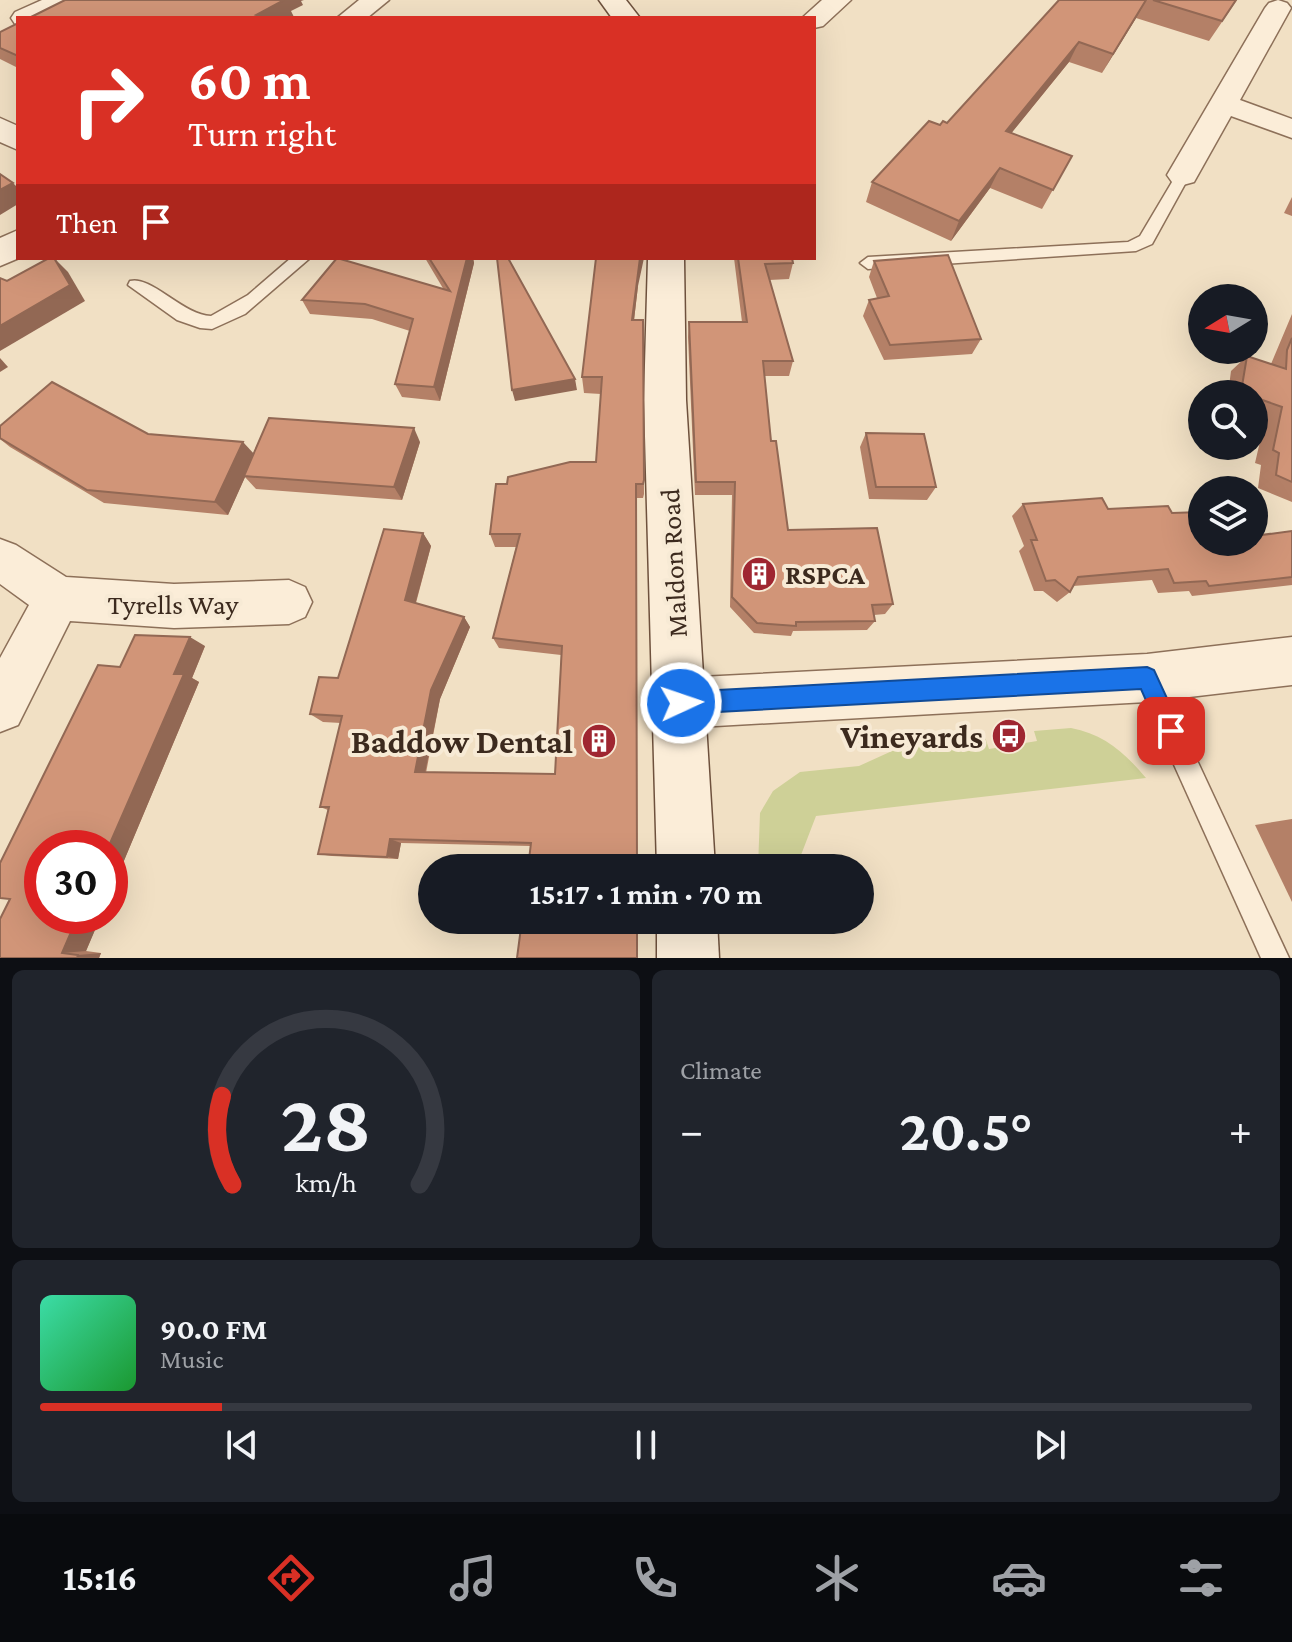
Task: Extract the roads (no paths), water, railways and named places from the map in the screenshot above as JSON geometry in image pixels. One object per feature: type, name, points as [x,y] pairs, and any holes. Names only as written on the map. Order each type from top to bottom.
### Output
[{"type":"street","points":[[28,16],[63,0]]},
{"type":"street","points":[[353,16],[376,0]]},
{"type":"street","points":[[612,0],[624,16]]},
{"type":"street","points":[[816,18],[838,0]]},
{"type":"street","points":[[1183,175],[1278,8]]},
{"type":"street","points":[[1225,104],[1292,129]]},
{"type":"street","points":[[0,127],[16,139]]},
{"type":"street","name":"Maldon Road","points":[[666,260],[665,400],[686,854]]},
{"type":"street","name":"Tyrells Way","points":[[0,559],[58,598],[109,606],[221,606],[289,602]]},
{"type":"street","points":[[0,707],[58,598]]},
{"type":"street","points":[[681,703],[1147,678],[1292,661]]},
{"type":"street","points":[[687,934],[688,958]]},
{"type":"lane","points":[[868,263],[1130,247],[1146,240],[1183,175]]},
{"type":"lane","points":[[136,285],[199,322],[214,324],[237,312],[300,260]]},
{"type":"lane","points":[[1147,678],[1275,958]]},
{"type":"place","name":"RSPCA","points":[[759,574]]},
{"type":"place","name":"Vineyards","points":[[1009,736]]},
{"type":"place","name":"Baddow Dental","points":[[599,741]]}]
